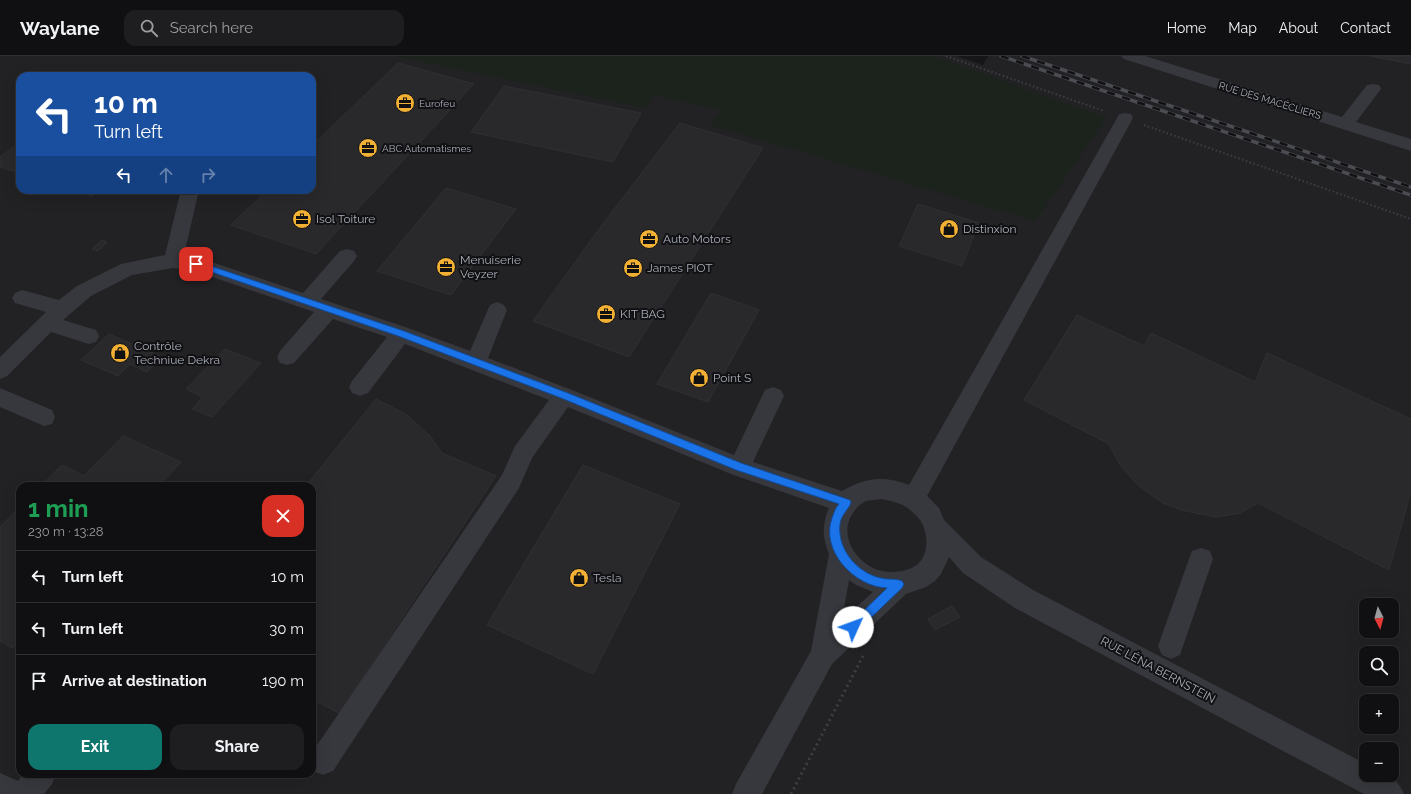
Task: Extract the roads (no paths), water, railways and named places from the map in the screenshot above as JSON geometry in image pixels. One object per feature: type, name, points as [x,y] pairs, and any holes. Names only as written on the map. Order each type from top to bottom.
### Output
[{"type":"street","name":"RUE DES MACÉCLIERS","points":[[1129,56],[1411,144]]},
{"type":"street","points":[[1346,123],[1373,89]]},
{"type":"street","points":[[914,498],[1125,118]]},
{"type":"street","points":[[173,261],[189,194]]},
{"type":"street","points":[[307,300],[347,256]]},
{"type":"street","points":[[0,370],[46,323],[84,290],[128,269],[173,261],[196,264],[307,300],[476,361],[739,467],[846,503]]},
{"type":"street","points":[[22,298],[62,308]]},
{"type":"street","points":[[287,356],[329,309]]},
{"type":"street","points":[[476,361],[497,310]]},
{"type":"street","points":[[46,323],[89,336]]},
{"type":"street","points":[[360,387],[401,334]]},
{"type":"street","points":[[0,396],[44,417]]},
{"type":"street","points":[[323,761],[511,481],[523,453],[564,396]]},
{"type":"street","points":[[739,467],[773,396]]},
{"type":"street","points":[[880,488],[897,491],[914,498],[932,517],[938,529],[940,544],[936,559],[928,571],[915,580],[899,584],[882,583],[865,577],[851,567],[841,554],[835,539],[835,524],[840,510],[846,503],[863,491],[880,488]]},
{"type":"street","name":"RUE LÉNA BERNSTEIN","points":[[938,529],[972,565],[1024,599],[1369,781],[1390,794]]},
{"type":"street","points":[[823,655],[841,554]]},
{"type":"street","points":[[1170,646],[1201,559]]},
{"type":"street","points":[[746,794],[823,655],[899,584]]},
{"type":"street","points":[[25,794],[39,778]]},
{"type":"street","points":[[0,787],[14,794]]},
{"type":"railway","points":[[1001,56],[1411,195]]},
{"type":"railway","points":[[1022,56],[1411,187]]},
{"type":"place","name":"Eurofeu","points":[[405,103]]},
{"type":"place","name":"ABC Automatismes","points":[[368,148]]},
{"type":"place","name":"Isol Toiture","points":[[302,219]]},
{"type":"place","name":"Distinxion","points":[[949,229]]},
{"type":"place","name":"Auto Motors","points":[[649,239]]},
{"type":"place","name":"Menuiserie Veyzer","points":[[446,267]]},
{"type":"place","name":"James PIOT","points":[[633,268]]},
{"type":"place","name":"KIT BAG","points":[[606,314]]},
{"type":"place","name":"Contrôle Techniue Dekra","points":[[120,353]]},
{"type":"place","name":"Point S","points":[[699,378]]},
{"type":"place","name":"Tesla","points":[[579,578]]}]
